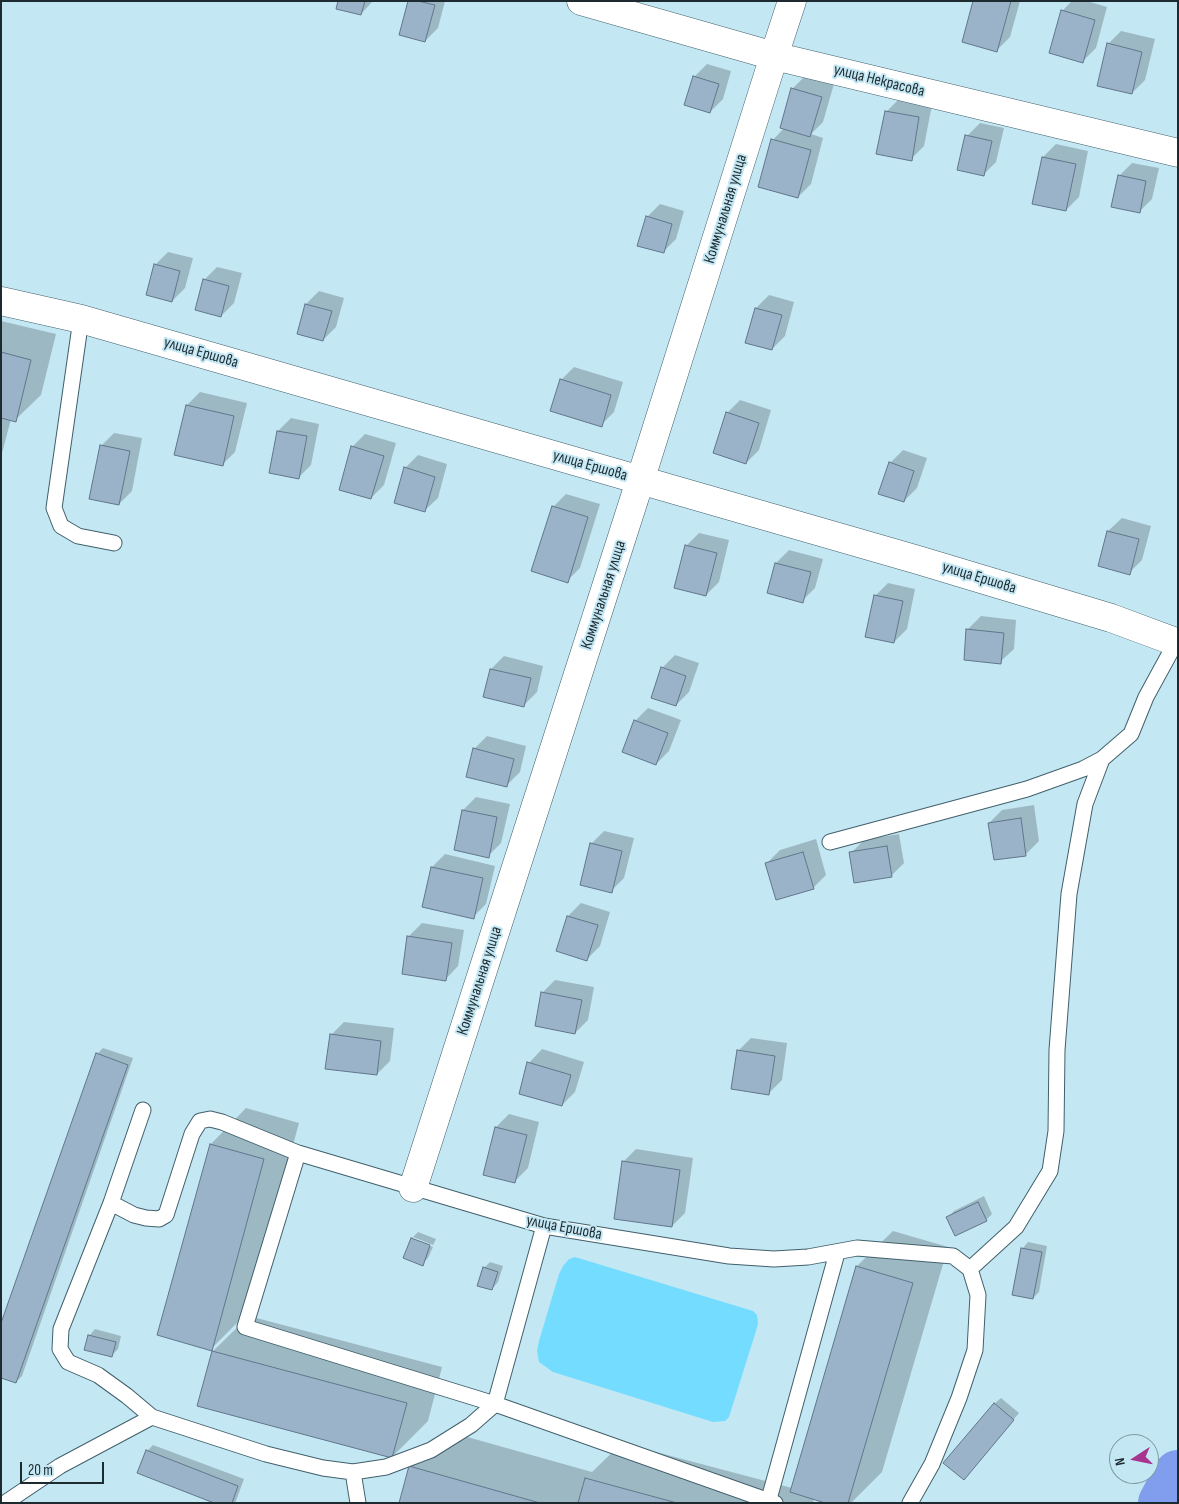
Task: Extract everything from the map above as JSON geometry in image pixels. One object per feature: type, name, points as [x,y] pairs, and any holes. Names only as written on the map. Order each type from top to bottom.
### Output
[{"type":"street","name":"улица Некрасова","points":[[581,1],[774,56],[1178,153]]},
{"type":"street","name":"Коммунальная улица","points":[[413,1188],[792,1]]},
{"type":"street","name":"улица Ершова","points":[[1,301],[81,319],[918,560],[1111,618],[1177,643]]},
{"type":"lane","points":[[81,319],[54,508],[61,526],[78,536],[114,543]]},
{"type":"lane","points":[[830,842],[1027,789],[1083,769],[1102,759],[1131,734],[1146,696],[1177,643]]},
{"type":"lane","points":[[910,1503],[932,1464],[959,1398],[975,1350],[978,1295],[970,1270],[1016,1227],[1050,1171],[1056,1131],[1057,1050],[1069,894],[1085,804],[1102,759]]},
{"type":"lane","points":[[143,1110],[111,1203],[61,1329],[60,1349],[68,1362],[98,1375],[152,1417],[266,1454],[323,1468],[353,1472],[386,1467],[431,1450],[470,1425],[495,1404],[544,1226]]},
{"type":"lane","name":"улица Ершова","points":[[111,1203],[134,1215],[146,1218],[159,1218],[166,1215],[192,1134],[200,1122],[210,1119],[222,1122],[298,1153],[544,1226],[729,1256],[774,1259],[808,1257],[857,1248],[953,1256],[970,1270]]},
{"type":"lane","points":[[298,1153],[245,1327],[495,1404],[772,1501],[837,1252]]},
{"type":"lane","points":[[5,1503],[60,1466],[152,1417]]},
{"type":"lane","points":[[353,1472],[358,1503]]},
{"type":"shaded area","points":[[575,1257],[753,1311],[757,1315],[756,1331],[729,1417],[725,1421],[713,1422],[553,1372],[539,1362],[537,1351],[539,1341],[559,1274],[569,1259]]},
{"type":"building","points":[[338,1],[365,1],[361,15],[336,9]]},
{"type":"building","points":[[408,1],[435,5],[425,42],[399,35]]},
{"type":"building","points":[[973,1],[1011,1],[997,52],[962,42]]},
{"type":"building","points":[[1061,10],[1095,20],[1083,63],[1049,53]]},
{"type":"building","points":[[1107,43],[1142,52],[1132,94],[1097,86]]},
{"type":"building","points":[[693,76],[719,84],[710,113],[684,105]]},
{"type":"building","points":[[791,88],[822,97],[810,137],[780,128]]},
{"type":"building","points":[[885,111],[919,117],[912,161],[876,154]]},
{"type":"building","points":[[965,135],[992,141],[984,176],[957,170]]},
{"type":"building","points":[[771,139],[811,150],[798,198],[758,187]]},
{"type":"building","points":[[1042,157],[1076,164],[1066,211],[1032,204]]},
{"type":"building","points":[[1118,175],[1146,181],[1140,213],[1111,207]]},
{"type":"building","points":[[646,216],[672,224],[664,253],[637,246]]},
{"type":"building","points":[[154,264],[180,271],[172,302],[146,295]]},
{"type":"building","points":[[203,279],[229,286],[221,317],[195,310]]},
{"type":"building","points":[[305,304],[332,311],[323,341],[297,334]]},
{"type":"building","points":[[755,308],[782,315],[772,350],[745,343]]},
{"type":"building","points":[[1,352],[31,360],[16,422],[1,418]]},
{"type":"building","points":[[560,379],[611,395],[602,427],[550,411]]},
{"type":"building","points":[[186,405],[234,416],[223,466],[174,455]]},
{"type":"building","points":[[726,412],[759,423],[746,464],[713,453]]},
{"type":"building","points":[[277,431],[307,436],[299,479],[269,473]]},
{"type":"building","points":[[100,445],[130,451],[119,505],[89,499]]},
{"type":"building","points":[[351,446],[384,456],[371,499],[339,490]]},
{"type":"building","points":[[889,462],[914,471],[904,502],[878,494]]},
{"type":"building","points":[[404,467],[435,477],[425,512],[394,503]]},
{"type":"building","points":[[552,506],[588,517],[568,583],[531,571]]},
{"type":"building","points":[[1107,531],[1139,539],[1130,575],[1098,566]]},
{"type":"building","points":[[685,545],[717,553],[706,596],[674,588]]},
{"type":"building","points":[[775,563],[811,572],[803,603],[767,593]]},
{"type":"building","points":[[874,595],[903,601],[894,643],[865,637]]},
{"type":"building","points":[[966,629],[1004,633],[1001,664],[964,660]]},
{"type":"building","points":[[661,667],[686,676],[676,706],[651,698]]},
{"type":"building","points":[[490,669],[531,678],[524,707],[483,697]]},
{"type":"building","points":[[634,720],[668,733],[656,765],[622,752]]},
{"type":"building","points":[[473,748],[514,759],[507,787],[466,777]]},
{"type":"building","points":[[462,810],[497,817],[489,858],[454,850]]},
{"type":"building","points":[[1021,818],[1026,856],[994,860],[988,823]]},
{"type":"building","points":[[590,843],[622,851],[612,893],[580,885]]},
{"type":"building","points":[[887,846],[892,877],[854,883],[849,852]]},
{"type":"building","points":[[803,852],[814,889],[776,900],[765,863]]},
{"type":"building","points":[[431,867],[483,878],[474,919],[422,907]]},
{"type":"building","points":[[567,916],[598,925],[587,961],[556,951]]},
{"type":"building","points":[[407,936],[452,943],[446,981],[402,974]]},
{"type":"building","points":[[541,992],[582,1000],[575,1034],[535,1026]]},
{"type":"building","points":[[330,1034],[381,1041],[377,1075],[325,1069]]},
{"type":"building","points":[[737,1050],[775,1056],[769,1095],[731,1089]]},
{"type":"building","points":[[96,1053],[128,1065],[16,1383],[1,1378],[1,1323]]},
{"type":"building","points":[[527,1062],[571,1075],[562,1106],[519,1094]]},
{"type":"building","points":[[495,1127],[527,1135],[515,1183],[483,1175]]},
{"type":"building","points":[[210,1144],[264,1159],[212,1351],[157,1335]]},
{"type":"building","points":[[622,1161],[680,1170],[672,1227],[614,1219]]},
{"type":"building","points":[[978,1202],[987,1221],[955,1236],[946,1217]]},
{"type":"building","points":[[411,1238],[430,1245],[423,1266],[403,1258]]},
{"type":"building","points":[[1021,1248],[1042,1252],[1033,1299],[1012,1295]]},
{"type":"building","points":[[856,1266],[913,1283],[848,1503],[825,1503],[790,1492]]},
{"type":"building","points":[[483,1267],[498,1272],[492,1290],[477,1286]]},
{"type":"building","points":[[88,1335],[116,1342],[112,1357],[84,1350]]},
{"type":"building","points":[[212,1351],[407,1403],[392,1458],[197,1406]]},
{"type":"building","points":[[994,1403],[1014,1420],[964,1480],[943,1463]]},
{"type":"building","points":[[146,1450],[238,1486],[232,1503],[214,1503],[137,1473]]},
{"type":"building","points":[[409,1466],[540,1503],[399,1503]]},
{"type":"building","points":[[585,1478],[677,1503],[578,1503]]},
{"type":"waterway","points":[[1163,1503],[1178,1475]]}]
